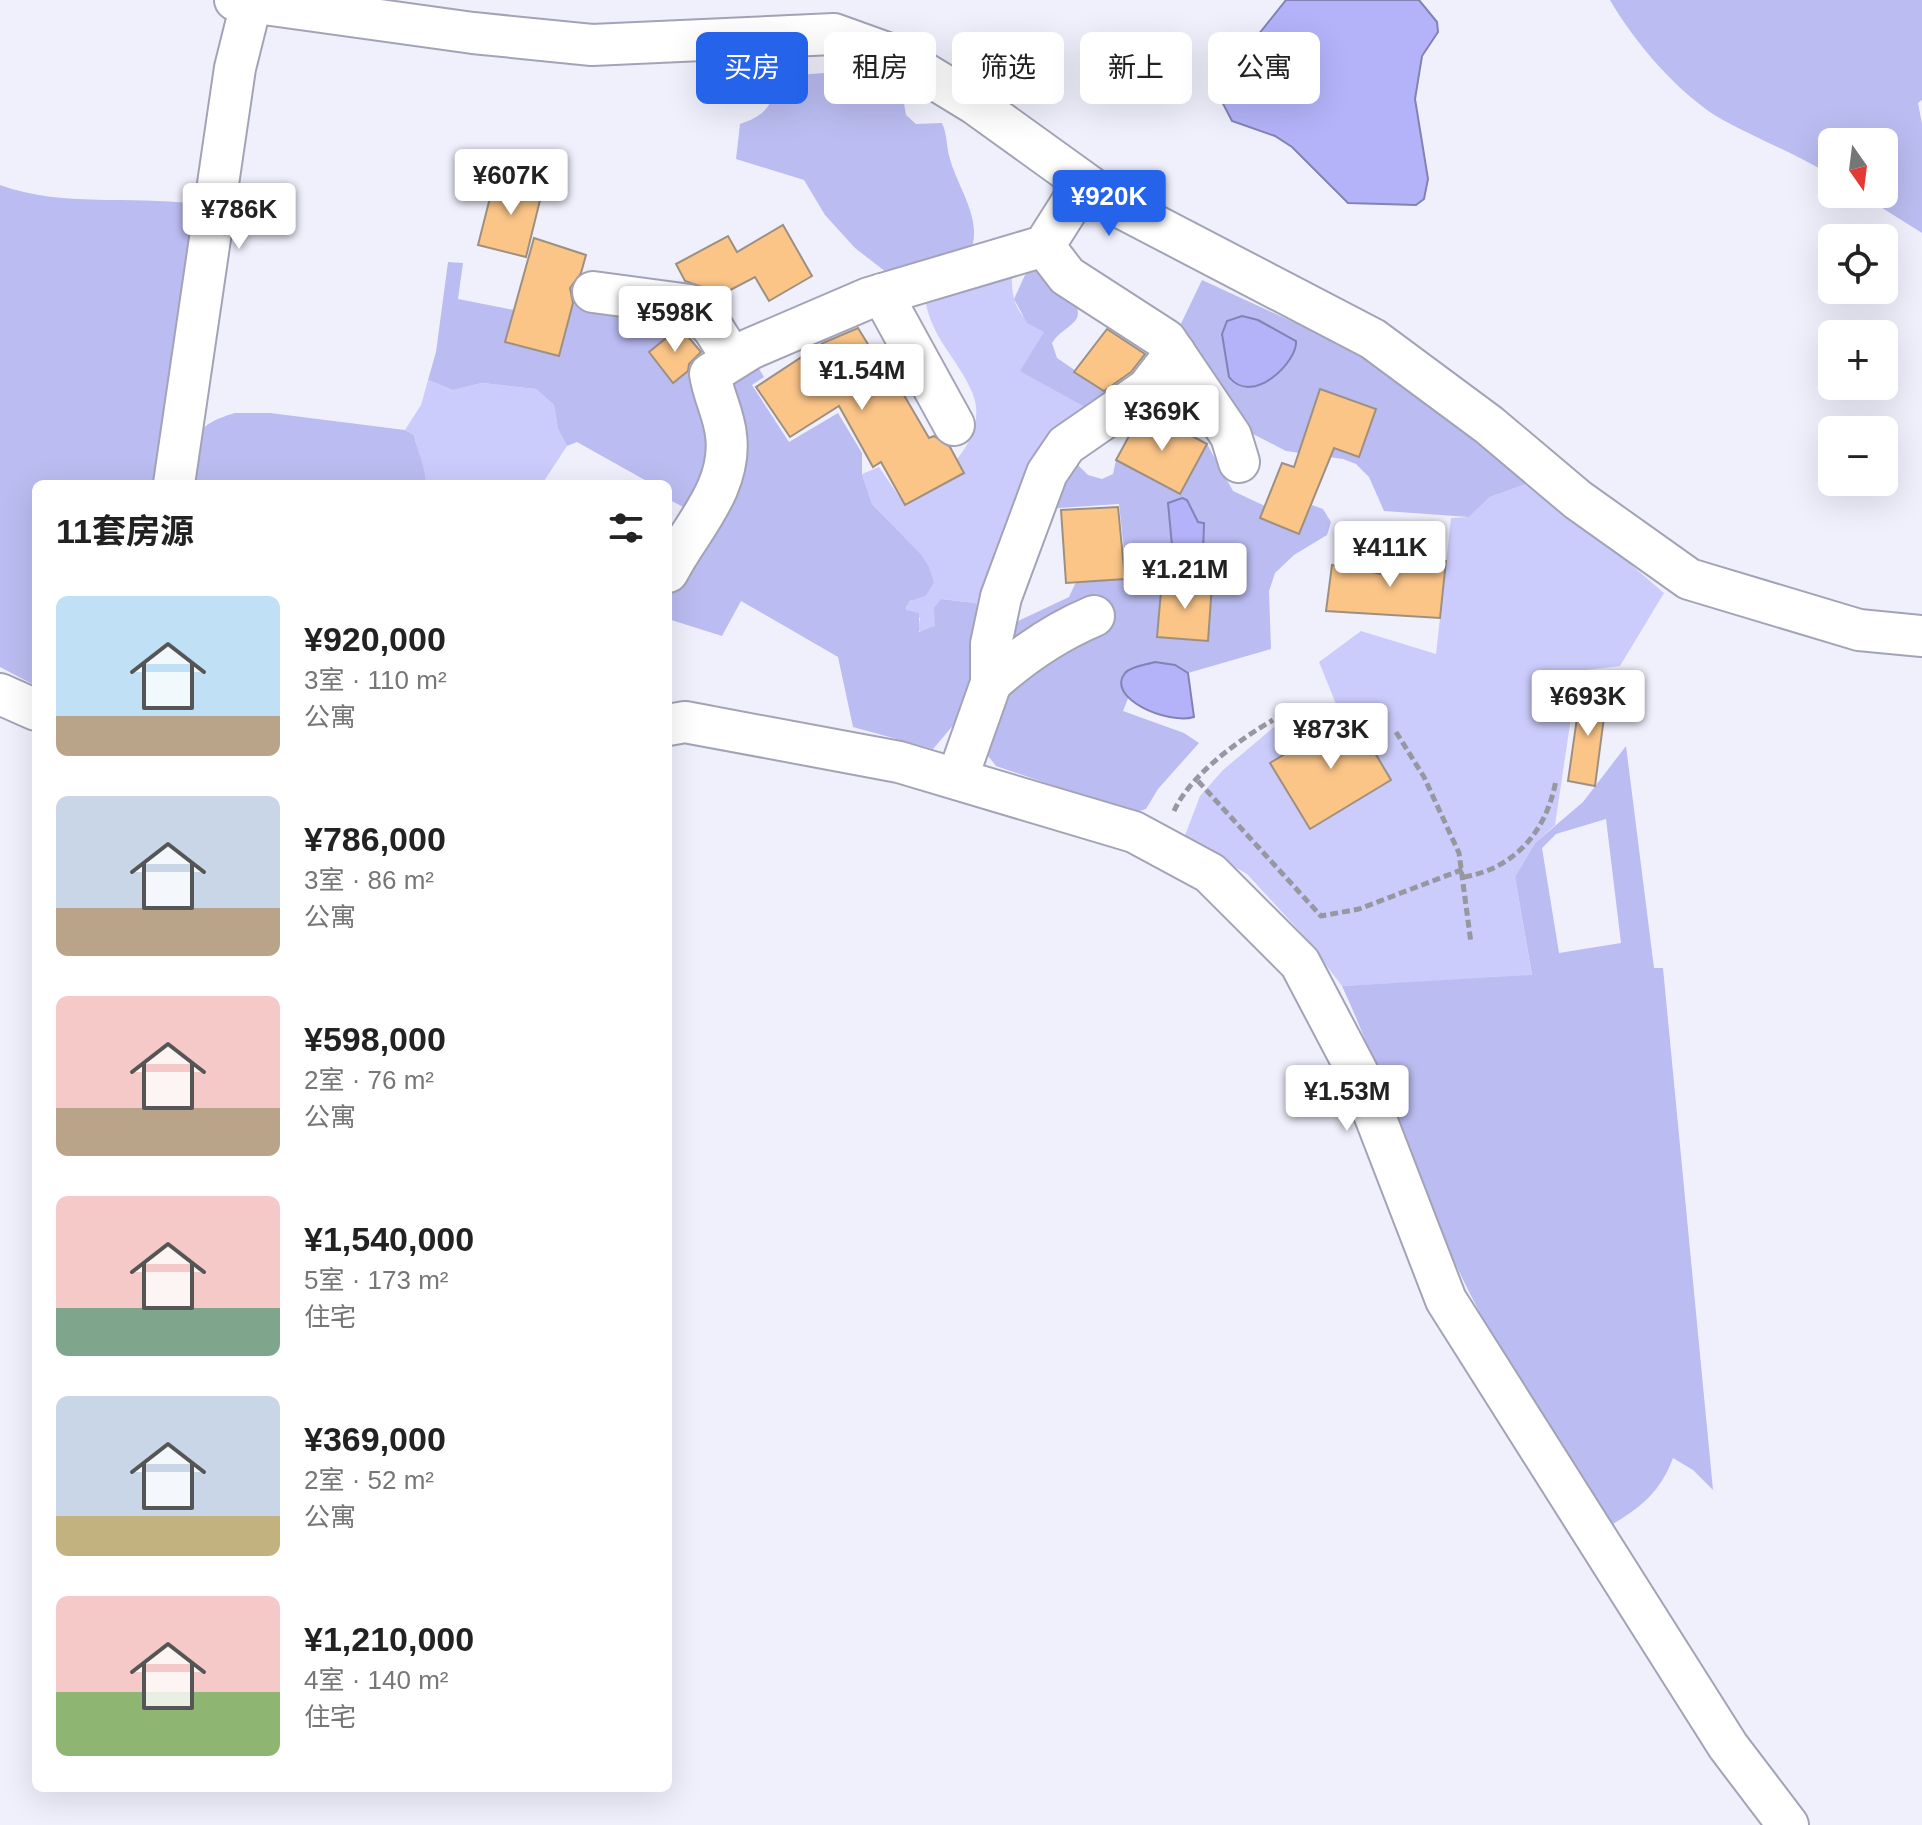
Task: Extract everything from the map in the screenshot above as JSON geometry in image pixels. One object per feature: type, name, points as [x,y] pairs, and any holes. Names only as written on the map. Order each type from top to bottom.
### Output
[{"type":"street","points":[[175,480],[246,1],[473,33],[592,45],[834,34],[898,57],[975,104],[1114,204],[1373,339],[1489,425],[1578,500],[1689,579],[1859,630],[1922,636]]},
{"type":"street","points":[[672,566],[700,525],[727,454],[726,434],[710,374],[732,358],[882,294],[1044,246],[1084,183]]},
{"type":"street","points":[[1044,246],[1067,276],[1166,340],[1231,436],[1239,462]]},
{"type":"street","points":[[593,292],[690,305],[713,328],[732,358]]},
{"type":"street","points":[[882,294],[954,425]]},
{"type":"street","points":[[957,779],[991,683],[991,644],[1001,597],[1047,473],[1066,445],[1147,389],[1175,353]]},
{"type":"street","points":[[991,683],[1067,628],[1094,616]]},
{"type":"street","points":[[0,694],[32,708]]},
{"type":"street","points":[[672,724],[685,722],[899,762],[1134,832],[1210,873],[1300,963],[1359,1075],[1446,1300],[1728,1746],[1788,1825]]},
{"type":"path","points":[[1159,845],[1177,805],[1198,781],[1240,738],[1273,720]]},
{"type":"path","points":[[1396,732],[1443,815],[1464,869],[1471,943]]},
{"type":"path","points":[[1464,877],[1496,867],[1535,836],[1547,813],[1556,780]]},
{"type":"path","points":[[1198,781],[1321,916],[1359,909],[1464,869]]},
{"type":"shaded area","points":[[1286,0],[1419,0],[1437,22],[1438,32],[1422,56],[1415,99],[1428,179],[1424,199],[1416,205],[1348,203],[1292,147],[1275,136],[1232,121],[1223,104],[1320,104],[1320,32],[1260,32]]},
{"type":"shaded area","points":[[1610,0],[1922,0],[1922,100],[1918,103],[1922,124],[1922,233],[1882,208],[1898,208],[1898,128],[1818,128],[1818,168],[1707,110],[1659,67]]},
{"type":"shaded area","points":[[824,73],[824,104],[904,104],[906,115],[916,124],[942,123],[950,159],[972,219],[973,243],[969,255],[895,279],[855,248],[825,215],[804,180],[736,159],[740,124],[755,118],[769,104],[808,104],[808,74]]},
{"type":"shaded area","points":[[0,185],[72,199],[194,204],[156,480],[32,480],[32,684],[0,667]]},
{"type":"shaded area","points":[[448,262],[463,263],[458,299],[514,310],[505,342],[559,356],[575,295],[685,324],[649,353],[673,383],[711,353],[720,454],[687,509],[672,501],[672,480],[645,480],[577,442],[567,446],[558,429],[554,405],[536,389],[482,383],[453,390],[428,380],[436,352]]},
{"type":"shaded area","points":[[1033,267],[1046,267],[1074,300],[1078,314],[1075,321],[1052,343],[1057,358],[1117,399],[1097,414],[1020,371],[1044,332],[1027,323],[1014,299],[1025,275]]},
{"type":"shaded area","points":[[1012,273],[1018,309],[1028,322],[1045,332],[1021,371],[1097,414],[987,615],[975,603],[942,599],[935,626],[923,633],[918,630],[920,618],[906,610],[913,600],[926,596],[934,583],[920,553],[872,504],[862,474],[879,467],[905,505],[946,472],[958,458],[975,426],[976,409],[972,392],[939,338],[925,300]]},
{"type":"shaded area","points":[[1202,280],[1324,336],[1370,362],[1534,481],[1490,497],[1469,517],[1384,511],[1369,477],[1356,464],[1343,459],[1286,451],[1245,430],[1176,334]]},
{"type":"shaded area","points":[[1242,316],[1258,320],[1296,341],[1295,350],[1282,369],[1272,378],[1250,387],[1239,385],[1229,377],[1222,334],[1227,321]]},
{"type":"shaded area","points":[[755,362],[764,377],[752,385],[789,442],[838,413],[862,453],[862,474],[872,504],[920,553],[929,567],[934,583],[926,596],[910,601],[906,607],[906,610],[919,613],[919,632],[935,626],[934,608],[941,599],[975,603],[987,615],[968,708],[933,749],[853,727],[838,657],[741,601],[722,636],[672,620],[672,574],[687,552],[724,384]]},
{"type":"shaded area","points":[[428,380],[453,390],[482,383],[536,389],[554,405],[558,429],[567,446],[545,480],[424,480],[414,435],[405,430],[421,405]]},
{"type":"shaded area","points":[[235,413],[270,413],[405,430],[414,435],[425,480],[189,480],[197,437],[220,418]]},
{"type":"shaded area","points":[[1207,444],[1233,491],[1265,506],[1260,518],[1299,534],[1312,505],[1323,509],[1331,522],[1327,535],[1294,555],[1275,573],[1269,591],[1271,649],[1188,673],[1175,665],[1122,686],[1129,696],[1123,711],[1184,733],[1199,743],[1158,789],[1146,809],[1133,813],[996,766],[985,752],[987,730],[1015,688],[1004,665],[1016,622],[1069,597],[1076,582],[1127,578],[1119,504],[1044,509],[1069,456],[1088,475],[1102,479],[1113,474],[1116,460],[1179,494]]},
{"type":"shaded area","points":[[1534,481],[1664,593],[1620,666],[1578,671],[1555,825],[1535,843],[1515,877],[1532,976],[1342,986],[1302,934],[1247,874],[1184,838],[1200,796],[1223,770],[1274,727],[1288,740],[1338,709],[1319,662],[1361,631],[1436,654],[1451,518],[1469,517],[1490,497]]},
{"type":"shaded area","points":[[1182,498],[1187,500],[1198,522],[1204,523],[1203,555],[1198,560],[1180,560],[1173,556],[1168,503]]},
{"type":"shaded area","points":[[1155,662],[1175,665],[1188,673],[1194,717],[1169,717],[1155,713],[1131,700],[1124,692],[1121,682],[1125,673]]},
{"type":"shaded area","points":[[1626,746],[1654,968],[1663,968],[1713,1490],[1693,1470],[1673,1458],[1662,1481],[1648,1498],[1608,1527],[1528,1397],[1472,1297],[1425,1195],[1342,986],[1532,975],[1515,877],[1535,843],[1583,802]],"holes":[[[1606,819],[1621,943],[1559,953],[1542,848],[1556,834]]]},
{"type":"building","points":[[495,178],[543,188],[526,257],[478,245]]},
{"type":"building","points":[[783,225],[812,276],[769,301],[755,277],[715,298],[705,288],[685,281],[676,264],[728,236],[737,252]]},
{"type":"building","points":[[534,238],[586,255],[581,273],[570,288],[573,303],[559,356],[505,342]]},
{"type":"building","points":[[680,327],[701,352],[689,364],[688,371],[673,383],[649,352]]},
{"type":"building","points":[[858,328],[890,380],[894,378],[929,438],[934,436],[950,447],[964,473],[905,505],[881,462],[873,467],[839,406],[790,437],[756,387],[823,343]]},
{"type":"building","points":[[1107,329],[1145,354],[1131,372],[1104,391],[1074,372]]},
{"type":"building","points":[[1320,389],[1376,409],[1359,457],[1334,448],[1299,534],[1260,518],[1282,463],[1294,467]]},
{"type":"building","points":[[1151,414],[1207,444],[1180,494],[1116,460],[1135,425]]},
{"type":"building","points":[[1118,507],[1125,579],[1066,583],[1061,510]]},
{"type":"building","points":[[1390,557],[1446,561],[1440,618],[1326,611],[1332,565],[1388,575]]},
{"type":"building","points":[[1162,580],[1212,584],[1208,641],[1157,637]]},
{"type":"building","points":[[1581,690],[1607,694],[1595,786],[1568,781]]},
{"type":"building","points":[[1352,714],[1391,780],[1310,829],[1270,763]]}]
